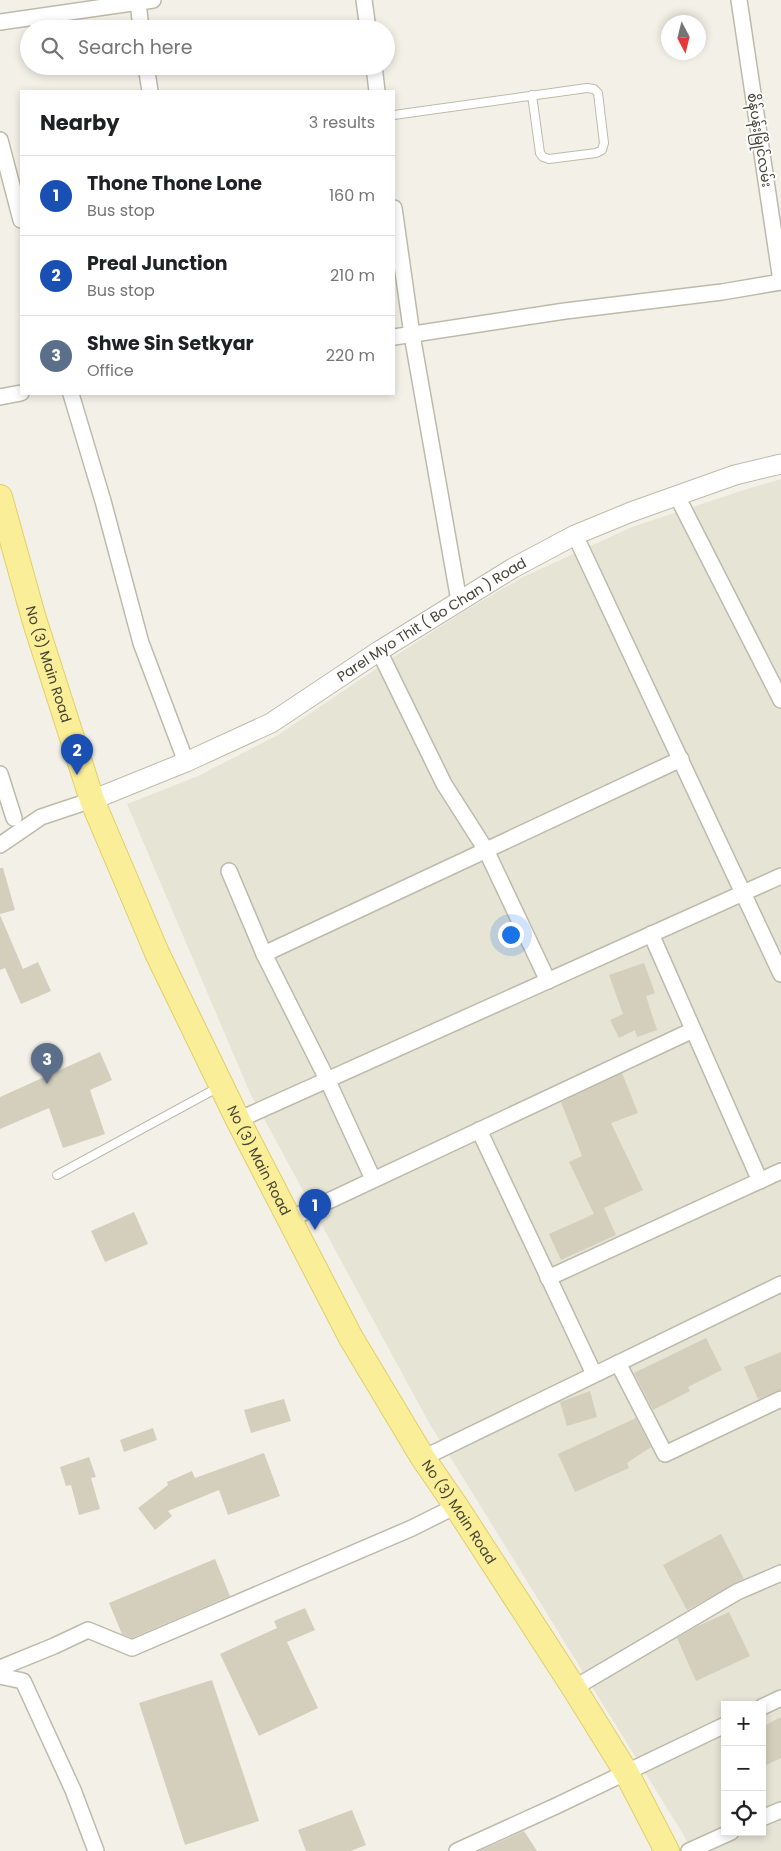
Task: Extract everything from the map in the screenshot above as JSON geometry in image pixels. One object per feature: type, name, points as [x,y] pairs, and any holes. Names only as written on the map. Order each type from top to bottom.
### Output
[{"type":"main road","name":"No (3) Main Road","points":[[0,497],[34,619],[92,800],[157,953],[221,1086],[288,1220],[351,1338],[423,1458],[574,1688],[626,1772],[667,1851]]},
{"type":"street","points":[[364,0],[367,20]]},
{"type":"street","name":"စိန်ပန်းမြိုင်လမ်း","points":[[739,0],[781,281]]},
{"type":"street","points":[[0,22],[145,1],[142,20]]},
{"type":"street","points":[[147,75],[150,90]]},
{"type":"street","points":[[375,75],[377,90]]},
{"type":"street","points":[[0,140],[20,216]]},
{"type":"street","points":[[395,215],[412,335],[459,601]]},
{"type":"street","points":[[395,337],[565,311],[722,292],[781,281]]},
{"type":"street","points":[[0,397],[20,393]]},
{"type":"street","points":[[71,395],[103,501],[141,644],[186,762]]},
{"type":"street","name":"Parel Myo Thit ( Bo Chan ) Road","points":[[92,800],[186,762],[271,723],[379,651],[459,601],[513,568],[575,535],[735,475],[781,464]]},
{"type":"street","points":[[677,496],[781,700]]},
{"type":"street","points":[[575,535],[781,974]]},
{"type":"street","points":[[379,651],[444,784],[486,850],[548,980]]},
{"type":"street","points":[[264,954],[681,759]]},
{"type":"street","points":[[0,774],[7,818],[40,817],[92,800]]},
{"type":"street","points":[[0,845],[40,817]]},
{"type":"street","points":[[229,871],[264,954],[327,1079],[373,1179]]},
{"type":"street","points":[[238,1120],[781,876]]},
{"type":"street","points":[[651,934],[760,1181]]},
{"type":"street","points":[[288,1220],[693,1030]]},
{"type":"street","points":[[479,1130],[594,1374]]},
{"type":"street","points":[[548,1278],[781,1171]]},
{"type":"street","points":[[423,1458],[781,1284]]},
{"type":"street","points":[[618,1362],[665,1454],[781,1400]]},
{"type":"street","points":[[0,1668],[88,1630],[132,1648],[412,1528],[456,1506]]},
{"type":"street","points":[[574,1688],[737,1592],[781,1573]]},
{"type":"street","points":[[0,1676],[24,1681],[73,1790],[96,1851]]},
{"type":"street","points":[[766,1705],[781,1698]]},
{"type":"street","points":[[457,1851],[556,1806],[721,1726]]},
{"type":"street","points":[[766,1816],[781,1810]]},
{"type":"street","points":[[689,1851],[722,1836]]},
{"type":"lane","points":[[395,115],[532,95],[587,88],[594,89],[598,93],[604,143],[602,150],[596,153],[549,159],[543,157],[540,153],[532,95]]},
{"type":"lane","points":[[57,1175],[221,1086]]},
{"type":"shaded area","points":[[781,479],[781,1851],[692,1851],[428,1421],[250,1093],[127,804],[196,777],[278,735],[463,612],[523,577],[632,527]]},
{"type":"building","points":[[0,868],[3,868],[15,910],[0,914]]},
{"type":"building","points":[[0,915],[23,969],[38,962],[51,991],[21,1004],[5,968],[0,970]]},
{"type":"building","points":[[644,963],[655,993],[646,996],[657,1030],[637,1037],[635,1030],[619,1038],[610,1020],[623,1014],[609,975]]},
{"type":"building","points":[[100,1052],[112,1080],[90,1090],[105,1134],[63,1148],[49,1108],[0,1129],[0,1097]]},
{"type":"building","points":[[622,1073],[638,1113],[611,1123],[643,1190],[604,1208],[616,1235],[561,1260],[549,1234],[594,1214],[569,1162],[582,1156],[561,1102]]},
{"type":"building","points":[[134,1212],[148,1244],[105,1262],[91,1231]]},
{"type":"building","points":[[706,1338],[722,1370],[688,1387],[690,1391],[653,1410],[634,1373]]},
{"type":"building","points":[[781,1352],[781,1390],[758,1399],[744,1367]]},
{"type":"building","points":[[590,1391],[597,1417],[567,1426],[560,1402]]},
{"type":"building","points":[[284,1399],[291,1421],[251,1433],[244,1410]]},
{"type":"building","points":[[636,1418],[651,1447],[627,1463],[629,1468],[575,1492],[558,1454]]},
{"type":"building","points":[[153,1428],[157,1440],[124,1452],[120,1440]]},
{"type":"building","points":[[264,1453],[280,1496],[228,1515],[219,1490],[168,1511],[172,1516],[155,1530],[138,1508],[168,1485],[167,1482],[192,1471],[195,1478]]},
{"type":"building","points":[[89,1457],[96,1477],[91,1478],[100,1509],[79,1515],[71,1485],[66,1486],[60,1467]]},
{"type":"building","points":[[721,1534],[744,1579],[687,1610],[663,1565]]},
{"type":"building","points":[[215,1559],[230,1596],[132,1638],[122,1634],[109,1603]]},
{"type":"building","points":[[305,1608],[315,1630],[287,1642],[318,1708],[259,1736],[220,1654],[277,1628],[274,1621]]},
{"type":"building","points":[[729,1612],[750,1656],[696,1681],[677,1638]]},
{"type":"building","points":[[212,1680],[259,1821],[185,1845],[139,1703]]},
{"type":"building","points":[[781,1717],[781,1758],[766,1765],[766,1746],[766,1725]]},
{"type":"building","points":[[352,1810],[366,1845],[351,1851],[306,1851],[298,1830]]},
{"type":"building","points":[[524,1831],[537,1851],[480,1851],[481,1850]]},
{"type":"place","name":"Preal Junction","points":[[77,775]]},
{"type":"place","name":"Shwe Sin Setkyar","points":[[47,1084]]},
{"type":"place","name":"Thone Thone Lone","points":[[315,1230]]}]
